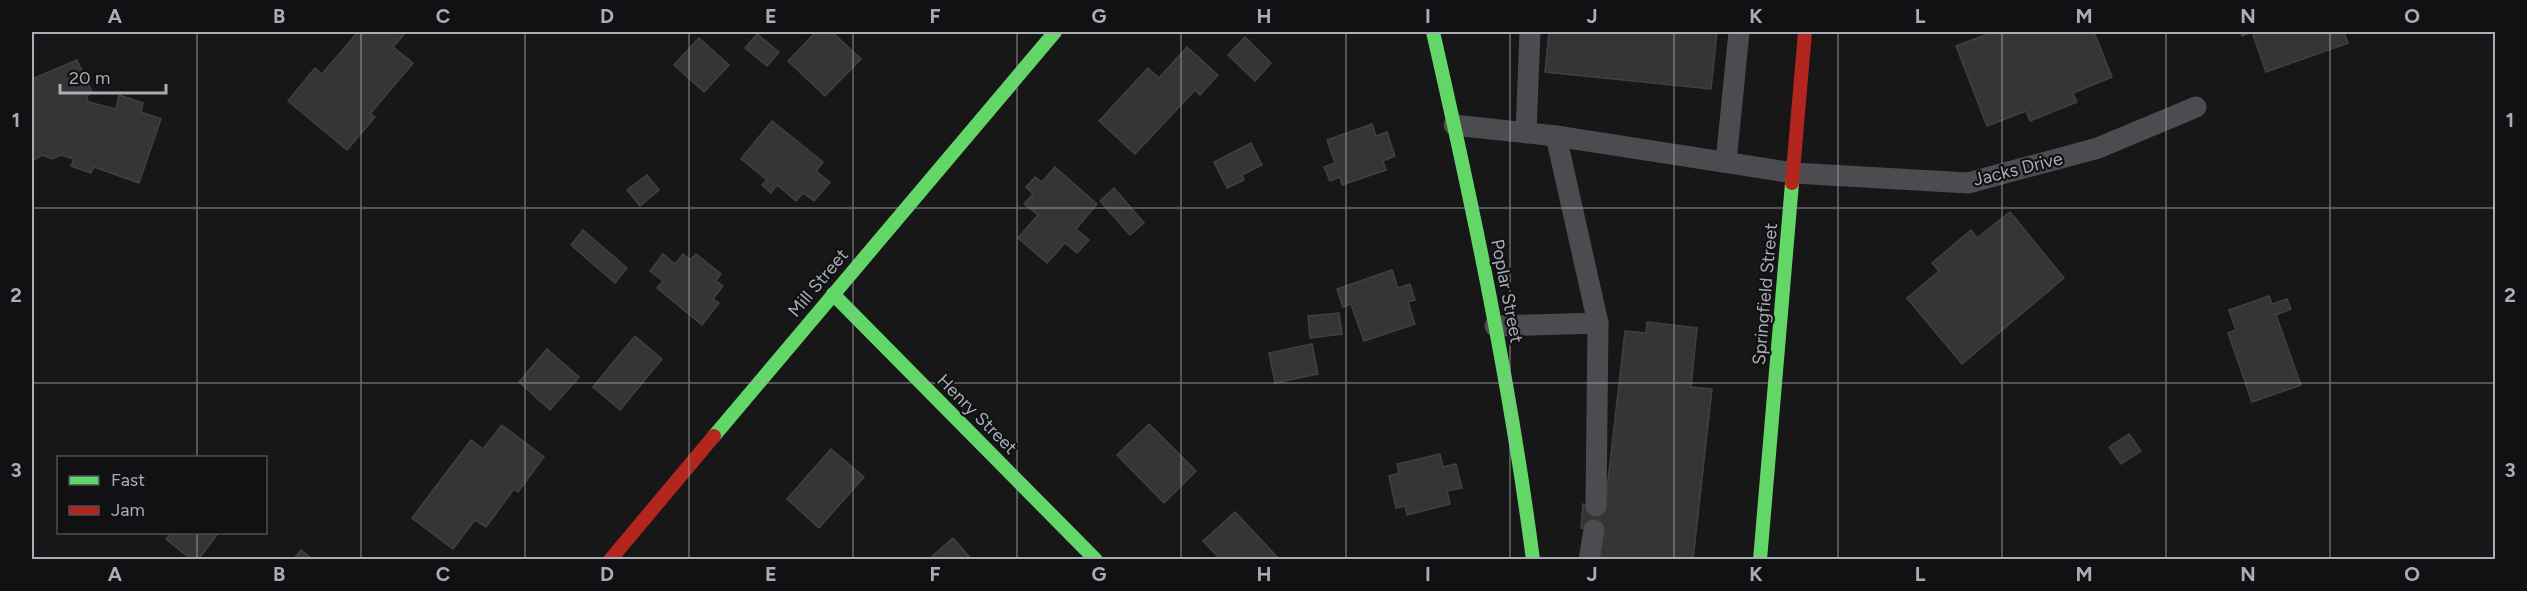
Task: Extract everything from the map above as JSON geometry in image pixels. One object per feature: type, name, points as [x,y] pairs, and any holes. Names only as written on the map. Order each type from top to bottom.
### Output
[{"type":"main road","name":"Mill Street","points":[[610,560],[1055,32]]},
{"type":"main road","name":"Poplar Street","points":[[1433,32],[1496,326],[1517,444],[1533,560]]},
{"type":"main road","name":"Springfield Street","points":[[1760,560],[1805,32]]},
{"type":"main road","name":"Henry Street","points":[[832,294],[1096,560]]},
{"type":"lane","points":[[1526,133],[1530,32]]},
{"type":"lane","points":[[1726,162],[1739,32]]},
{"type":"lane","name":"Jacks Drive","points":[[1454,124],[1556,136],[1794,173],[1968,183],[2098,148],[2196,107]]},
{"type":"lane","points":[[1556,136],[1598,323],[1596,506]]},
{"type":"lane","points":[[1496,326],[1598,323]]},
{"type":"lane","points":[[1589,560],[1594,530]]},
{"type":"building","points":[[358,32],[406,32],[393,47],[413,63],[370,114],[375,117],[347,150],[288,101],[315,68],[322,74]]},
{"type":"building","points":[[816,32],[832,32],[861,59],[825,96],[788,61]]},
{"type":"building","points":[[1549,32],[1717,32],[1711,89],[1545,72]]},
{"type":"building","points":[[1993,32],[2094,32],[2112,77],[2073,93],[2077,102],[2030,121],[2026,111],[1987,126],[1956,46]]},
{"type":"building","points":[[2252,32],[2344,32],[2348,43],[2266,72]]},
{"type":"building","points":[[757,34],[779,52],[767,66],[745,48]]},
{"type":"building","points":[[1245,37],[1271,63],[1255,81],[1228,55]]},
{"type":"building","points":[[699,38],[729,65],[704,92],[674,65]]},
{"type":"building","points":[[1187,47],[1218,75],[1200,95],[1195,90],[1135,154],[1099,121],[1148,68],[1159,78]]},
{"type":"building","points":[[77,60],[92,92],[87,96],[88,102],[116,109],[119,95],[143,103],[141,112],[161,119],[139,183],[94,167],[91,173],[71,166],[74,159],[61,155],[52,159],[42,155],[32,161],[32,79]]},
{"type":"building","points":[[772,121],[823,162],[816,171],[830,182],[814,201],[803,193],[796,201],[777,185],[771,193],[762,185],[767,180],[741,159]]},
{"type":"building","points":[[1372,124],[1376,136],[1387,132],[1395,156],[1383,161],[1386,170],[1342,185],[1340,177],[1330,181],[1324,167],[1335,163],[1327,140]]},
{"type":"building","points":[[1251,143],[1262,165],[1242,175],[1244,180],[1227,188],[1214,162]]},
{"type":"building","points":[[1055,167],[1097,204],[1076,229],[1089,240],[1077,253],[1065,243],[1047,263],[1018,238],[1038,215],[1024,204],[1033,194],[1026,187],[1035,177],[1042,182]]},
{"type":"building","points":[[647,175],[659,190],[640,206],[627,190]]},
{"type":"building","points":[[1114,188],[1144,223],[1130,235],[1100,201]]},
{"type":"building","points":[[2010,212],[2064,278],[1962,364],[1907,298],[1939,271],[1932,263],[1971,230],[1977,238]]},
{"type":"building","points":[[583,230],[627,268],[615,283],[571,245]]},
{"type":"building","points":[[663,254],[675,264],[683,254],[690,260],[696,254],[721,274],[716,281],[723,286],[713,299],[719,303],[702,325],[657,288],[663,281],[650,271]]},
{"type":"building","points":[[1392,270],[1398,288],[1410,284],[1415,300],[1408,302],[1415,324],[1364,341],[1351,304],[1343,307],[1337,289]]},
{"type":"building","points":[[2269,296],[2272,304],[2287,299],[2291,309],[2276,315],[2301,385],[2252,402],[2228,333],[2236,330],[2229,310]]},
{"type":"building","points":[[1339,313],[1342,334],[1310,338],[1308,316]]},
{"type":"building","points":[[1647,322],[1697,328],[1691,387],[1712,389],[1693,560],[1599,558],[1602,531],[1581,528],[1583,504],[1605,507],[1625,331],[1646,333]]},
{"type":"building","points":[[635,336],[662,359],[620,410],[593,387]]},
{"type":"building","points":[[1312,344],[1318,374],[1275,383],[1269,353]]},
{"type":"building","points":[[547,349],[579,377],[550,410],[519,382]]},
{"type":"building","points":[[1149,424],[1196,471],[1164,503],[1117,455]]},
{"type":"building","points":[[502,425],[544,457],[518,492],[514,489],[486,527],[475,520],[453,549],[412,518],[471,440],[483,449]]},
{"type":"building","points":[[2129,434],[2141,451],[2121,464],[2109,447]]},
{"type":"building","points":[[831,449],[864,477],[819,528],[787,499]]},
{"type":"building","points":[[1440,454],[1443,467],[1456,464],[1462,488],[1447,491],[1450,504],[1407,515],[1405,506],[1396,508],[1389,476],[1399,473],[1397,464]]},
{"type":"building","points":[[1235,512],[1280,560],[1221,560],[1203,541]]},
{"type":"building","points":[[170,534],[218,534],[198,560],[192,560],[166,539]]},
{"type":"building","points":[[953,538],[972,560],[928,560]]},
{"type":"building","points":[[301,550],[313,560],[293,560]]},
{"type":"traffic: fast","points":[[714,436],[1055,32]]},
{"type":"traffic: fast","points":[[1433,32],[1502,361],[1533,560]]},
{"type":"traffic: fast","points":[[1760,560],[1792,183]]},
{"type":"traffic: fast","points":[[833,294],[1096,560]]},
{"type":"traffic: jam","points":[[1792,183],[1805,32]]},
{"type":"traffic: jam","points":[[610,560],[714,436]]}]
